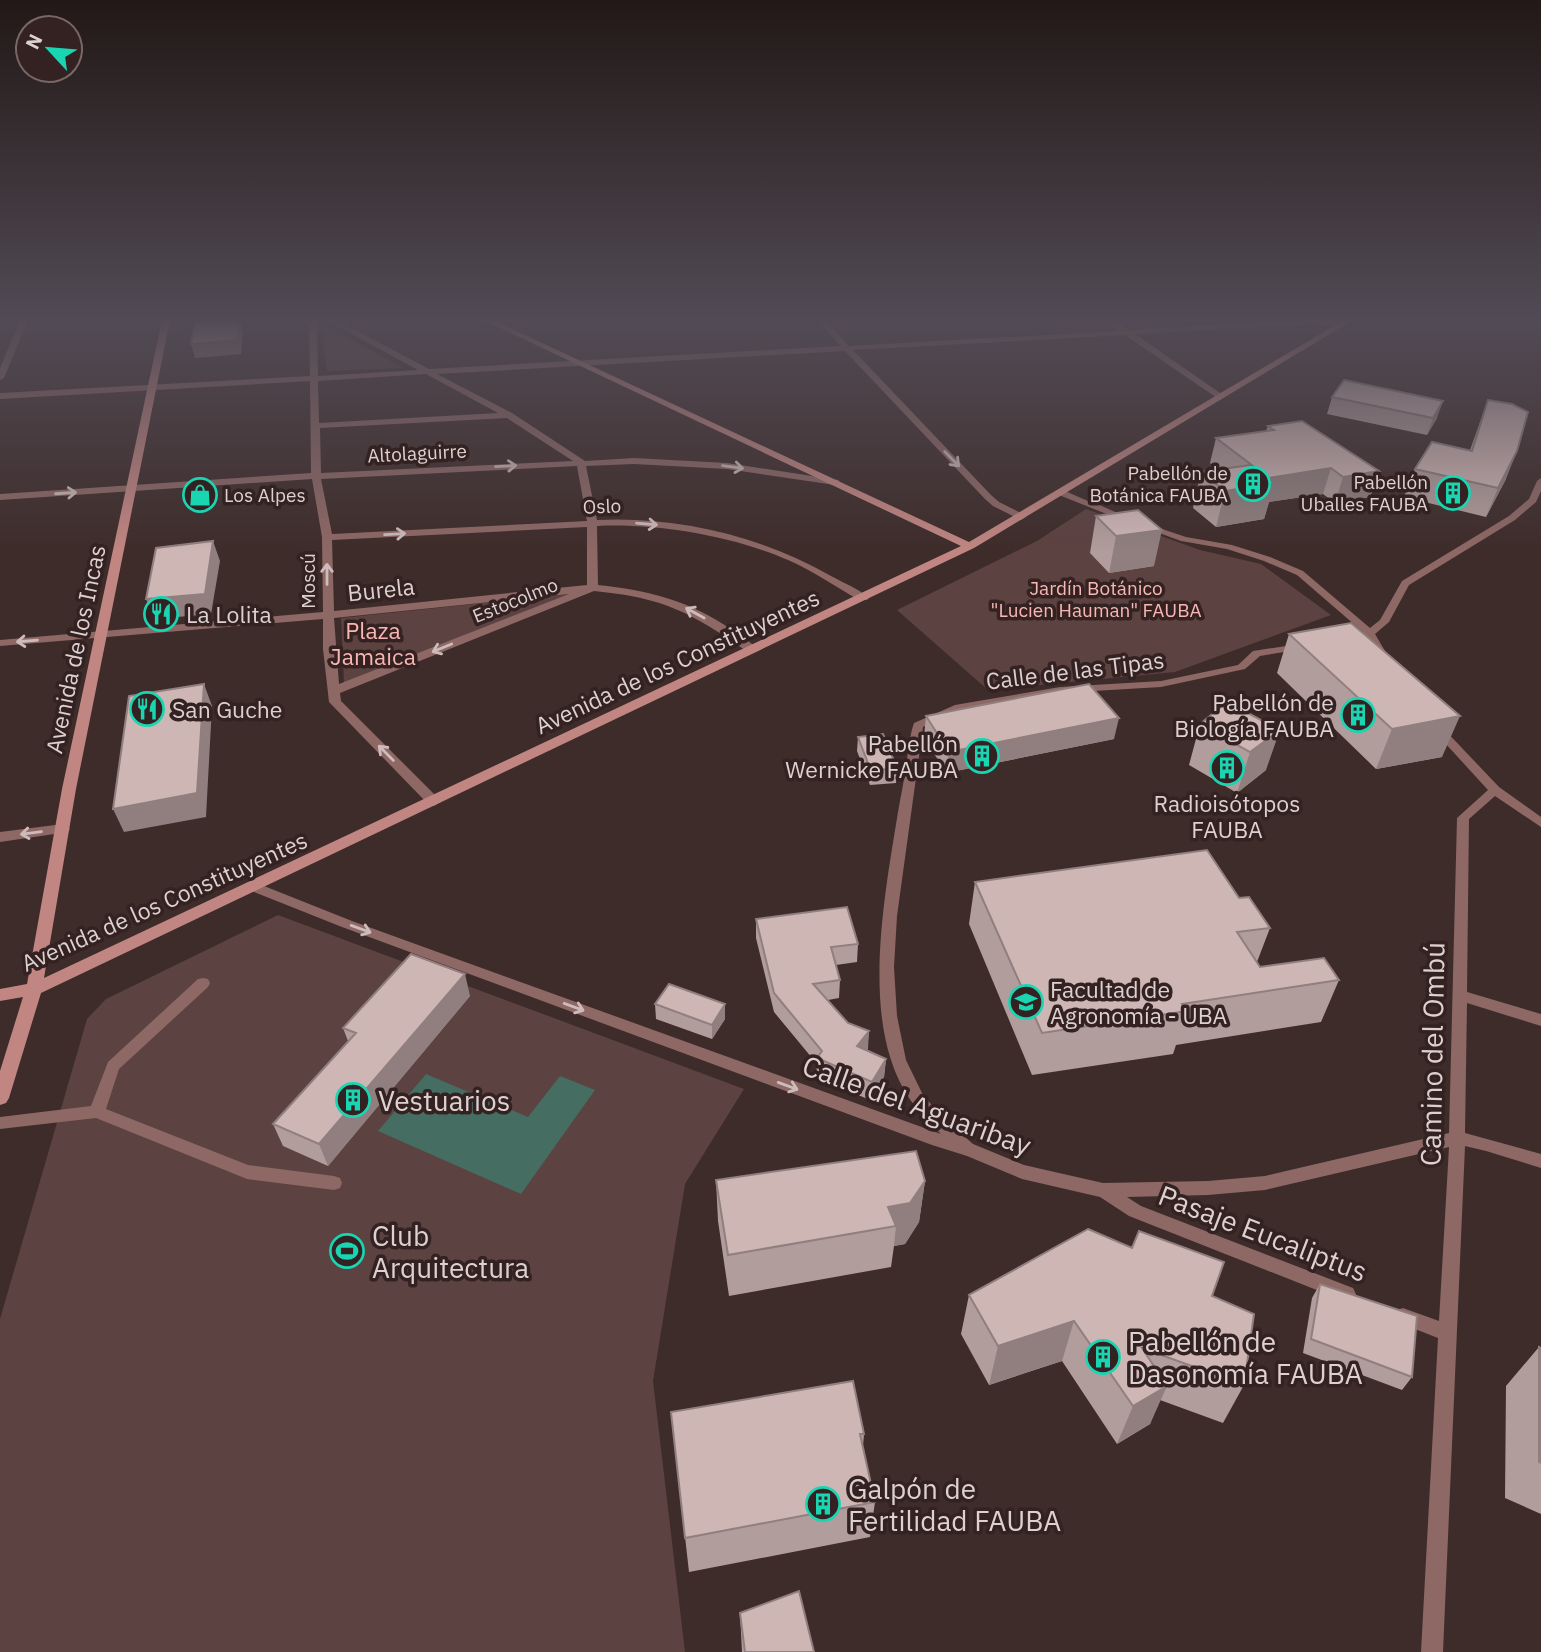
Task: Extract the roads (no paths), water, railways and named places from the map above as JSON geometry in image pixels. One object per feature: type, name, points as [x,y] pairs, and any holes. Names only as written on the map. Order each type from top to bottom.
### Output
[{"type":"main road","name":"Avenida de los Incas","points":[[0,1098],[4,1074],[34,989],[69,789],[150,397]]},
{"type":"main road","points":[[654,397],[970,546]]},
{"type":"main road","name":"Avenida de los Constituyentes","points":[[0,995],[34,989],[970,546],[1220,397]]},
{"type":"street","name":"Moscú","points":[[315,397],[316,476],[327,537],[327,615],[335,702],[434,802]]},
{"type":"street","points":[[476,397],[509,415],[581,463]]},
{"type":"street","points":[[892,397],[988,497],[1021,517]]},
{"type":"street","points":[[316,426],[509,415]]},
{"type":"street","name":"Altolaguirre","points":[[0,497],[316,476],[581,463],[694,463],[835,482]]},
{"type":"street","name":"Estocolmo","points":[[333,691],[593,588],[592,523],[581,463]]},
{"type":"street","points":[[1062,493],[1092,505]]},
{"type":"street","name":"Oslo","points":[[327,537],[592,523],[650,524],[735,538],[794,559],[863,598]]},
{"type":"street","name":"Burela","points":[[0,643],[327,615],[593,588],[623,591],[676,603],[696,612],[752,650]]},
{"type":"street","points":[[0,837],[63,829]]},
{"type":"lane","points":[[1344,640],[1370,632],[1384,622],[1405,583],[1512,518],[1533,500],[1541,481]]},
{"type":"lane","points":[[1092,505],[1158,531],[1228,547],[1300,573],[1370,632],[1389,667]]},
{"type":"lane","name":"Calle de las Tipas","points":[[971,1150],[939,1124],[915,1097],[900,1063],[889,1018],[889,905],[907,808],[918,725],[955,708],[1060,690],[1161,684],[1241,667],[1257,653],[1307,645]]},
{"type":"lane","points":[[1425,715],[1495,790],[1541,823]]},
{"type":"lane","name":"Camino del Ombú","points":[[1432,1652],[1457,1138],[1463,818],[1495,790]]},
{"type":"lane","name":"Calle del Aguaribay","points":[[254,887],[971,1150],[1022,1172],[1103,1190],[1208,1188],[1265,1183],[1457,1138],[1541,1161]]},
{"type":"lane","points":[[97,1112],[113,1066],[203,984]]},
{"type":"lane","points":[[1461,996],[1541,1020]]},
{"type":"lane","points":[[0,1123],[97,1112],[247,1172],[334,1183]]},
{"type":"lane","name":"Pasaje Eucaliptus","points":[[1103,1190],[1135,1211],[1447,1333]]},
{"type":"water","points":[[426,1074],[528,1117],[560,1076],[595,1090],[521,1194],[378,1131]]},
{"type":"place","name":"Pabellón de Botánica FAUBA","points":[[1253,484]]},
{"type":"place","name":"Pabellón Uballes FAUBA","points":[[1453,493]]},
{"type":"place","name":"Los Alpes","points":[[200,495]]},
{"type":"place","name":"La Lolita","points":[[161,614]]},
{"type":"place","name":"San Guche","points":[[147,709]]},
{"type":"place","name":"Pabellón de Biología FAUBA","points":[[1358,715]]},
{"type":"place","name":"Pabellón Wernicke FAUBA","points":[[982,756]]},
{"type":"place","name":"Radioisótopos FAUBA","points":[[1227,768]]},
{"type":"place","name":"Facultad de Agronomía - UBA","points":[[1026,1002]]},
{"type":"place","name":"Vestuarios","points":[[353,1100]]},
{"type":"place","name":"Club Arquitectura","points":[[347,1251]]},
{"type":"place","name":"Pabellón de Dasonomía FAUBA","points":[[1103,1357]]},
{"type":"place","name":"Galpón de Fertilidad FAUBA","points":[[823,1504]]},
{"type":"park label","name":"Jardín Botánico \"Lucien Hauman\" FAUBA","points":[[1096,599]]},
{"type":"park label","name":"Plaza Jamaica","points":[[373,643]]}]
